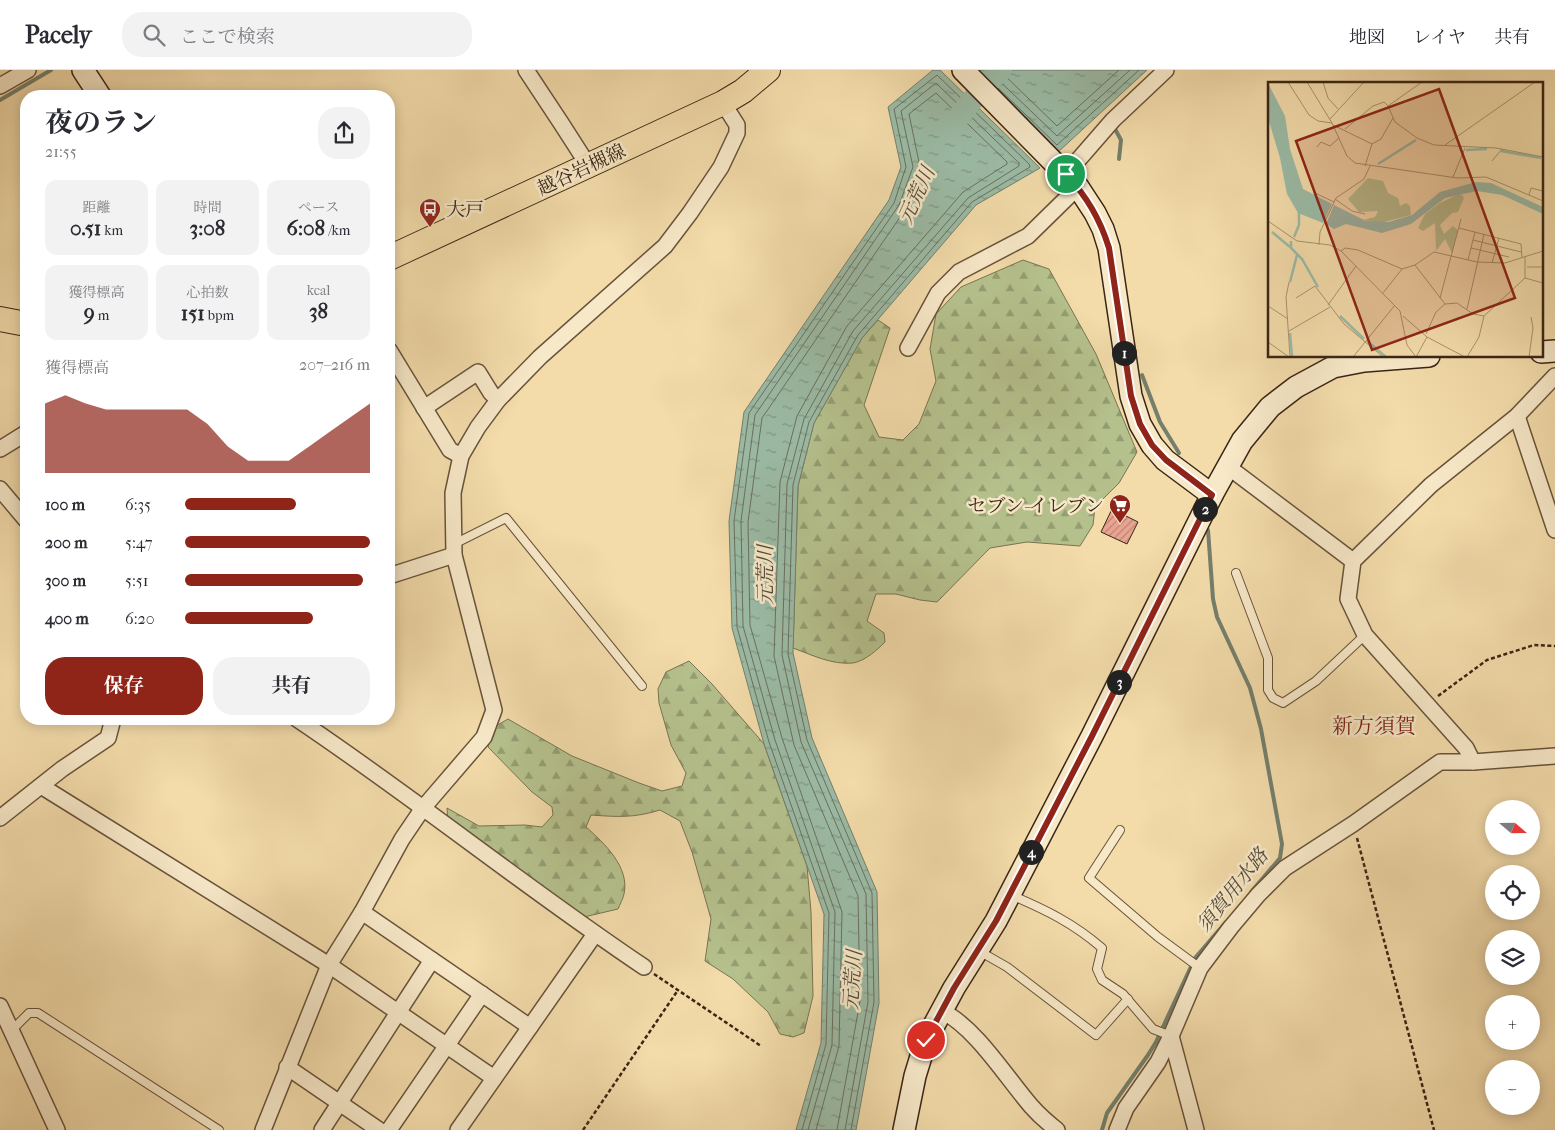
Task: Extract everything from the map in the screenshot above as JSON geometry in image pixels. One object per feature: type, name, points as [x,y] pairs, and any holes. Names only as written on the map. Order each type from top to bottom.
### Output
[{"type":"main road","points":[[83,70],[96,90]]},
{"type":"main road","name":"越谷岩槻線","points":[[395,255],[724,103],[743,91],[768,70]]},
{"type":"main road","points":[[963,70],[1068,176],[1095,213],[1109,248],[1131,396],[1140,424],[1152,445],[1166,460],[1212,495]]},
{"type":"main road","points":[[0,319],[20,323]]},
{"type":"main road","points":[[1542,352],[1555,351]]},
{"type":"main road","points":[[904,1130],[915,1076],[926,1040],[1010,894],[1092,736],[1212,495],[1242,441],[1270,407],[1296,387],[1333,367],[1364,361],[1404,358]]},
{"type":"street","points":[[0,86],[28,70]]},
{"type":"street","points":[[526,70],[588,165]]},
{"type":"street","points":[[908,348],[938,292],[959,272],[1028,236],[1068,176],[1114,120],[1166,70]]},
{"type":"street","points":[[263,1130],[329,964],[362,912],[402,839],[423,808],[484,737],[494,710],[454,550],[453,493],[461,456],[478,427],[498,400],[540,357],[665,246],[680,226],[720,167],[737,133],[737,125],[724,103]]},
{"type":"street","points":[[395,360],[450,450],[461,456]]},
{"type":"street","points":[[424,408],[478,372],[491,393],[498,400]]},
{"type":"street","points":[[1473,762],[1466,748],[1365,635],[1348,599],[1353,561],[1431,485],[1516,416],[1555,376]]},
{"type":"street","points":[[1516,416],[1555,530]]},
{"type":"street","points":[[0,449],[20,437]]},
{"type":"street","points":[[1227,466],[1353,561]]},
{"type":"street","points":[[0,489],[20,513]]},
{"type":"street","points":[[395,574],[454,550]]},
{"type":"street","points":[[0,818],[108,738],[111,725]]},
{"type":"street","points":[[305,725],[595,934],[644,967]]},
{"type":"street","points":[[1117,1130],[1126,1108],[1158,1062],[1195,964],[1285,868],[1353,824],[1440,762],[1473,762],[1555,756]]},
{"type":"street","points":[[41,786],[329,964],[494,1078]]},
{"type":"street","points":[[362,912],[530,1026]]},
{"type":"street","points":[[458,1130],[595,934]]},
{"type":"street","points":[[322,1130],[432,960]]},
{"type":"street","points":[[390,1130],[482,994]]},
{"type":"street","points":[[0,1006],[57,1130]]},
{"type":"street","points":[[942,1011],[955,1017],[1032,1108],[1057,1130]]},
{"type":"street","points":[[1168,1035],[1196,1130]]},
{"type":"street","points":[[287,1067],[379,1130]]},
{"type":"lane","points":[[454,550],[506,518],[642,686]]},
{"type":"lane","points":[[1236,573],[1268,658],[1268,690],[1273,698],[1283,703],[1316,681],[1365,635]]},
{"type":"lane","points":[[1120,830],[1089,878],[1158,937],[1195,964]]},
{"type":"lane","points":[[1010,894],[1052,913],[1092,939],[1102,948],[1097,969],[1102,980],[1124,994],[1153,1029],[1168,1035]]},
{"type":"lane","points":[[978,950],[1007,967],[1096,1035],[1128,999]]},
{"type":"lane","points":[[11,1031],[29,1013],[38,1013],[219,1130]]},
{"type":"path","points":[[1427,704],[1487,660],[1534,645],[1555,646]]},
{"type":"path","points":[[1353,824],[1434,1130]]},
{"type":"path","points":[[644,967],[761,1046]]},
{"type":"path","points":[[583,1130],[678,990]]},
{"type":"green space","points":[[1023,260],[1049,269],[1096,354],[1137,452],[1119,483],[1095,507],[1093,525],[1080,546],[1027,542],[990,548],[937,602],[896,594],[876,594],[867,621],[884,633],[885,642],[866,658],[853,663],[837,662],[822,659],[793,648],[798,486],[814,423],[862,338],[878,320],[890,328],[864,405],[879,437],[903,440],[919,424],[936,381],[930,349],[936,314],[961,287]]},
{"type":"green space","points":[[689,661],[712,684],[764,744],[807,866],[811,912],[813,996],[804,1033],[793,1037],[780,1034],[768,1012],[733,979],[705,961],[711,919],[692,852],[680,821],[660,810],[626,816],[591,815],[586,827],[614,856],[623,874],[625,884],[624,896],[618,909],[584,917],[448,822],[447,808],[479,826],[525,825],[542,827],[553,815],[552,807],[532,792],[488,747],[494,727],[508,719],[572,756],[639,783],[662,791],[682,786],[686,773],[671,745],[659,703],[658,689],[666,672]]},
{"type":"water","points":[[933,70],[940,70],[1040,168],[976,205],[862,338],[814,423],[798,486],[793,653],[812,738],[877,892],[879,1003],[856,1130],[796,1130],[821,1043],[824,914],[764,744],[732,628],[729,521],[744,412],[889,200],[901,167],[888,107]]},
{"type":"water","points":[[972,70],[1147,70],[1057,153]]},
{"type":"building","points":[[1112,509],[1138,522],[1127,544],[1101,532]]},
{"type":"waterway","points":[[0,100],[51,70]]},
{"type":"waterway","name":"元荒川","points":[[952,125],[984,86],[1001,70]]},
{"type":"waterway","name":"須賀用水路","points":[[1115,129],[1121,140],[1119,159]]},
{"type":"waterway","name":"須賀用水路","points":[[1142,375],[1160,422],[1179,453]]},
{"type":"waterway","name":"須賀用水路","points":[[1208,530],[1213,599],[1217,617],[1250,688],[1261,729],[1282,844],[1280,858],[1251,892]]},
{"type":"waterway","name":"須賀用水路","points":[[1102,1130],[1107,1113],[1156,1042],[1195,958],[1226,922]]},
{"type":"place","name":"大戸","points":[[430,228]]},
{"type":"place","name":"セブン-イレブン","points":[[1120,524]]},
{"type":"district","name":"新方須賀","points":[[1374,726]]},
{"type":"route","points":[[926,1040],[954,988],[996,921],[1092,736],[1212,495],[1166,460],[1152,445],[1140,424],[1131,396],[1109,248],[1103,230],[1087,198],[1066,174]]}]
